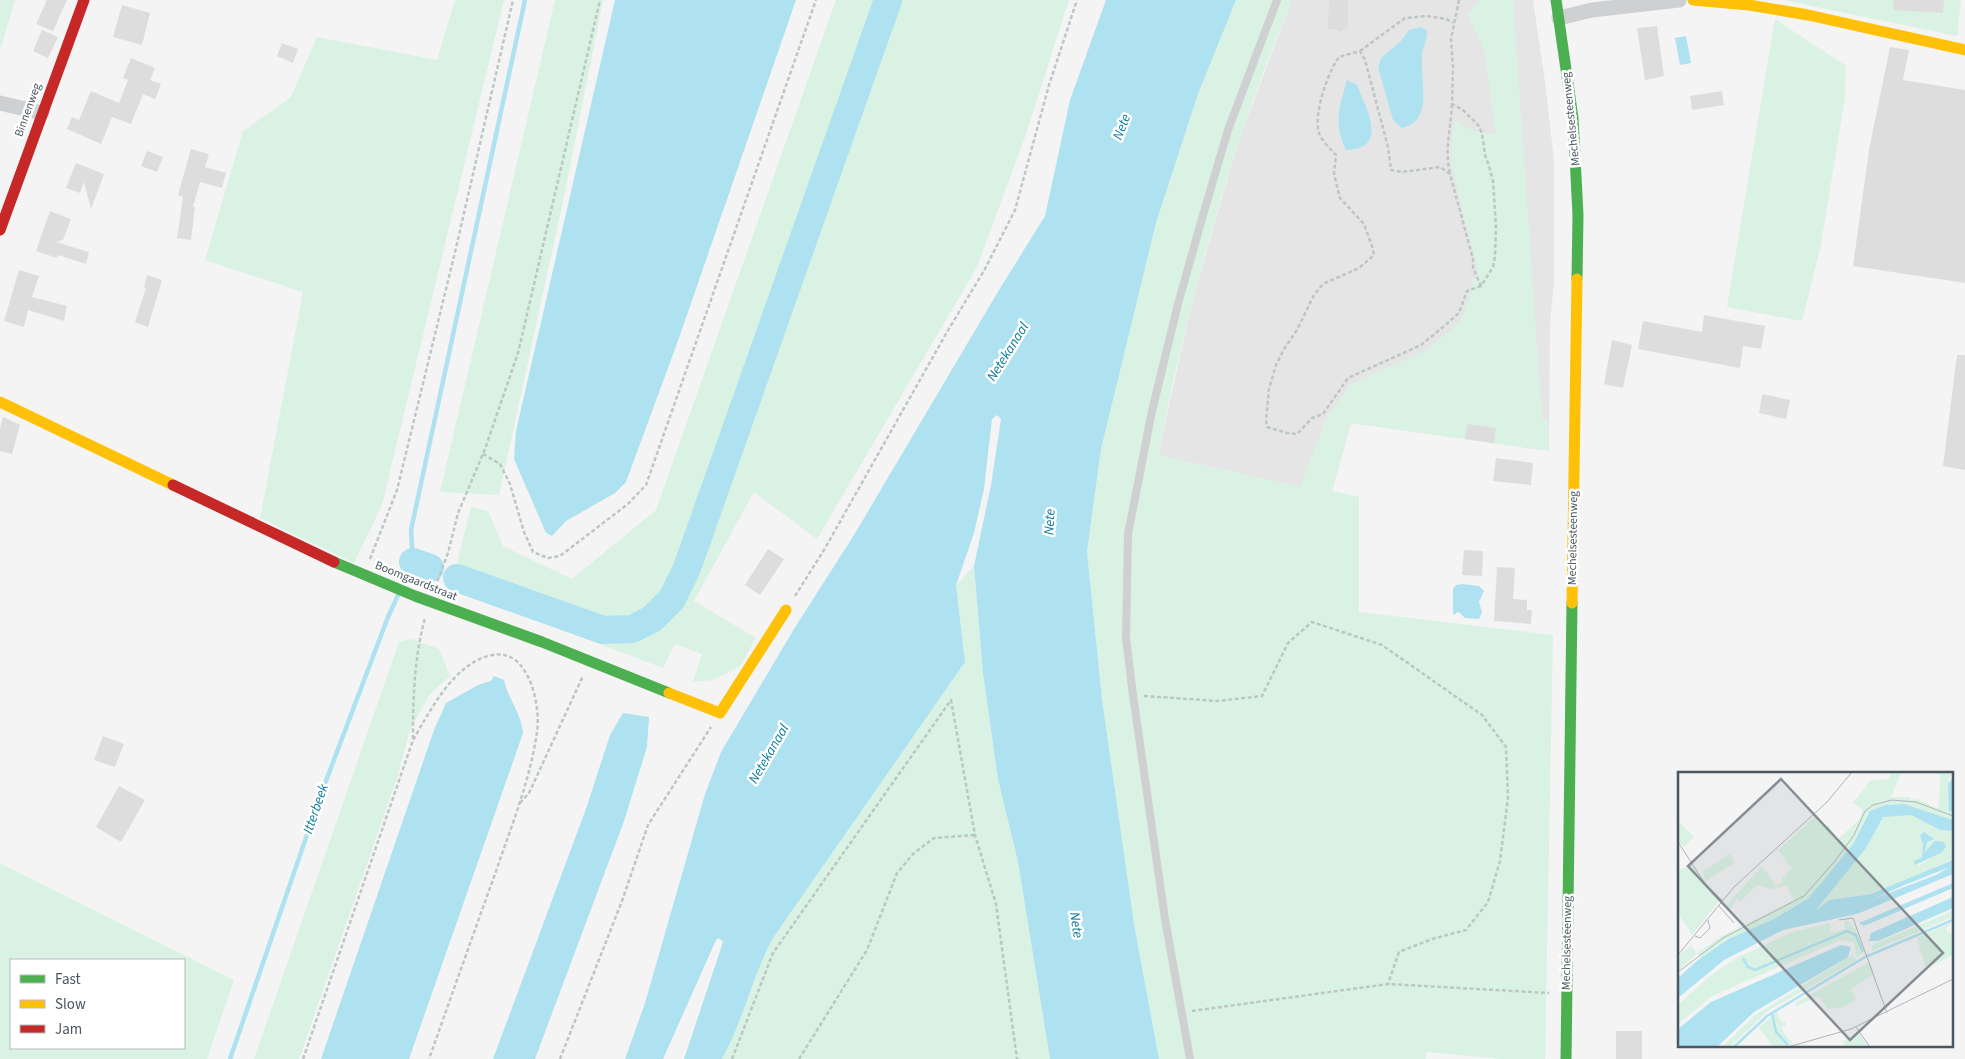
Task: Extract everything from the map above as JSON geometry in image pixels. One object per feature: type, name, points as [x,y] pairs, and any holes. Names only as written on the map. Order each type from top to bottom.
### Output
[{"type":"street","name":"Binnenweg","points":[[0,230],[84,0]]},
{"type":"street","name":"Mechelsesteenweg","points":[[1556,0],[1573,118],[1578,215],[1566,1059]]},
{"type":"street","points":[[1559,18],[1600,9],[1679,0]]},
{"type":"street","points":[[1693,0],[1749,5],[1808,15],[1965,50]]},
{"type":"street","points":[[0,103],[42,113]]},
{"type":"street","name":"Boomgaardstraat","points":[[0,402],[364,575],[720,712]]},
{"type":"street","points":[[720,712],[786,610]]},
{"type":"lane","points":[[1190,1059],[1164,919],[1126,638],[1128,534],[1152,412],[1178,304],[1225,139],[1277,0]]},
{"type":"path","points":[[364,575],[397,490],[456,248],[513,0]]},
{"type":"path","points":[[412,740],[413,686],[420,636],[448,553],[458,513],[483,454],[518,353],[600,0]]},
{"type":"path","points":[[483,454],[500,464],[510,484],[524,532],[533,552],[548,558],[560,556],[568,550],[628,504],[646,484],[816,0]]},
{"type":"path","points":[[786,610],[824,550],[947,332],[985,269],[1015,210],[1049,85],[1077,0]]},
{"type":"path","points":[[1459,0],[1451,38],[1453,68],[1452,118],[1447,160],[1473,260],[1473,268],[1482,286]]},
{"type":"path","points":[[1452,104],[1463,110],[1478,125],[1482,133],[1485,155],[1490,166],[1493,181],[1496,226],[1493,267],[1482,286],[1467,291],[1459,313],[1421,345],[1348,378],[1323,414],[1312,418],[1297,434],[1288,434],[1267,427],[1266,420],[1272,375],[1314,295],[1323,284],[1359,268],[1374,255],[1364,224],[1340,198],[1334,174],[1336,155],[1319,133],[1318,112],[1328,74],[1339,57],[1360,51],[1405,18],[1427,16],[1446,19],[1454,23]]},
{"type":"path","points":[[1360,51],[1370,77],[1392,170],[1402,172],[1440,167],[1450,174]]},
{"type":"path","points":[[1133,695],[1218,701],[1262,696],[1288,643],[1312,622],[1382,645],[1482,716],[1506,747],[1508,798],[1500,861],[1488,902],[1466,930],[1432,939],[1399,952],[1388,984]]},
{"type":"path","points":[[303,1059],[412,740],[440,694],[466,668],[488,655],[502,653],[513,658],[529,680],[538,704],[537,732],[519,804],[429,1059]]},
{"type":"path","points":[[519,804],[529,793],[590,661]]},
{"type":"path","points":[[732,1059],[773,953],[950,700],[975,835],[996,904],[1017,1059]]},
{"type":"path","points":[[560,1059],[622,901],[648,825],[720,712]]},
{"type":"path","points":[[800,1059],[867,950],[897,873],[914,853],[934,838],[975,835]]},
{"type":"path","points":[[1182,1012],[1388,984],[1553,993]]},
{"type":"shaded area","points":[[1292,0],[1533,0],[1554,160],[1554,281],[1550,323],[1549,451],[1351,423],[1332,491],[1300,487],[1158,455],[1191,307],[1216,218],[1241,134]]},
{"type":"green space","points":[[0,0],[15,0],[0,51]]},
{"type":"green space","points":[[455,0],[504,0],[382,505],[354,563],[260,518],[303,292],[205,260],[243,131],[291,97],[317,37],[437,60]]},
{"type":"green space","points":[[555,0],[603,0],[564,197],[499,495],[440,492]]},
{"type":"green space","points":[[836,0],[1069,0],[1025,137],[977,267],[817,539],[754,492],[694,601],[756,638],[740,666],[713,680],[693,682],[702,654],[675,644],[663,668],[451,588],[471,507],[488,511],[503,546],[572,579],[656,510]]},
{"type":"green space","points":[[1236,0],[1292,0],[1247,118],[1205,253],[1158,455],[1300,487],[1326,419],[1351,384],[1425,351],[1448,333],[1463,317],[1471,294],[1473,280],[1479,276],[1451,163],[1454,120],[1473,131],[1496,135],[1484,49],[1467,15],[1480,0],[1513,0],[1542,417],[1548,421],[1549,451],[1351,423],[1332,491],[1359,497],[1359,612],[1553,635],[1545,1059],[1502,1059],[1427,1052],[1426,1059],[1159,1059],[1134,924],[1102,699],[1087,552],[1101,449],[1156,223],[1198,94]]},
{"type":"green space","points":[[1783,0],[1961,0],[1957,36]]},
{"type":"green space","points":[[1775,19],[1846,66],[1845,98],[1821,244],[1802,321],[1727,307]]},
{"type":"green space","points":[[974,566],[983,673],[998,779],[1018,862],[1050,1059],[722,1059],[736,1030],[759,968],[773,938],[965,662],[956,585]]},
{"type":"green space","points":[[412,639],[439,649],[450,676],[429,695],[410,730],[397,778],[299,1059],[254,1059],[399,642]]},
{"type":"green space","points":[[0,863],[234,980],[207,1059],[0,1059]]},
{"type":"water","points":[[615,0],[796,0],[679,338],[626,482],[615,493],[566,521],[552,536],[546,533],[514,459],[516,431]]},
{"type":"water","points":[[1106,0],[1236,0],[1198,94],[1156,223],[1101,449],[1087,552],[1102,699],[1134,924],[1159,1059],[1050,1059],[1018,862],[998,779],[983,673],[974,566],[991,485],[1001,419],[997,415],[992,419],[984,489],[974,533],[956,585],[965,662],[773,938],[759,968],[736,1030],[722,1059],[684,1059],[723,942],[719,938],[716,940],[663,1059],[625,1059],[645,1003],[705,794],[721,752],[794,629],[854,535],[1045,216],[1070,100]]},
{"type":"water","points":[[1421,27],[1427,31],[1422,57],[1422,109],[1412,124],[1402,128],[1393,120],[1378,67],[1381,58],[1401,41],[1409,30]]},
{"type":"water","points":[[1686,36],[1691,63],[1680,65],[1675,38]]},
{"type":"water","points":[[1347,80],[1357,85],[1369,115],[1371,135],[1368,143],[1359,148],[1346,150],[1338,123]]},
{"type":"water","points":[[1456,585],[1479,586],[1484,591],[1479,602],[1482,612],[1479,619],[1465,618],[1460,613],[1457,612],[1454,615],[1453,613],[1453,589]]},
{"type":"water","points":[[494,676],[504,680],[520,719],[523,733],[409,1059],[321,1059],[434,730],[446,703],[478,685],[491,681]]},
{"type":"water","points":[[623,713],[649,717],[647,747],[624,821],[535,1059],[493,1059],[587,806],[610,735]]},
{"type":"building","points":[[47,0],[67,0],[53,31],[36,24]]},
{"type":"building","points":[[1329,0],[1348,0],[1348,27],[1340,32],[1335,29],[1328,29]]},
{"type":"building","points":[[1894,0],[1944,0],[1943,13],[1893,10]]},
{"type":"building","points":[[122,5],[150,13],[142,45],[113,37]]},
{"type":"building","points":[[1657,26],[1664,76],[1645,80],[1637,28]]},
{"type":"building","points":[[42,30],[58,37],[48,58],[33,51]]},
{"type":"building","points":[[282,43],[298,49],[293,63],[277,56]]},
{"type":"building","points":[[1890,47],[1909,50],[1903,80],[1965,90],[1965,283],[1853,266],[1869,150]]},
{"type":"building","points":[[131,58],[155,68],[150,80],[161,84],[155,99],[143,94],[131,124],[112,117],[101,144],[67,129],[72,117],[79,120],[91,91],[119,103],[128,80],[123,78]]},
{"type":"building","points":[[1722,91],[1724,105],[1692,110],[1690,96]]},
{"type":"building","points":[[191,149],[209,154],[205,167],[226,173],[222,188],[200,182],[193,207],[195,207],[191,240],[177,238],[183,197],[178,195]]},
{"type":"building","points":[[147,151],[163,157],[157,172],[141,166]]},
{"type":"building","points":[[76,163],[104,174],[91,209],[84,182],[80,193],[66,188]]},
{"type":"building","points":[[50,211],[71,219],[63,240],[56,242],[89,252],[86,264],[58,255],[57,258],[36,251]]},
{"type":"building","points":[[19,270],[39,276],[32,297],[67,306],[64,321],[28,310],[24,327],[4,321]]},
{"type":"building","points":[[147,275],[162,280],[148,327],[135,322],[146,288],[144,287]]},
{"type":"building","points":[[1704,315],[1765,326],[1761,349],[1743,346],[1740,368],[1638,349],[1643,321],[1702,332]]},
{"type":"building","points":[[1612,340],[1632,345],[1623,388],[1604,384]]},
{"type":"building","points":[[1957,355],[1965,355],[1965,470],[1943,466]]},
{"type":"building","points":[[1762,394],[1790,400],[1786,419],[1759,413]]},
{"type":"building","points":[[3,417],[20,425],[12,454],[0,451],[0,428]]},
{"type":"building","points":[[1467,424],[1496,428],[1494,443],[1465,439]]},
{"type":"building","points":[[1496,458],[1533,463],[1531,485],[1493,481]]},
{"type":"building","points":[[768,549],[784,559],[760,595],[745,585]]},
{"type":"building","points":[[1464,550],[1483,551],[1482,576],[1462,575]]},
{"type":"building","points":[[1497,567],[1515,568],[1513,599],[1527,600],[1527,610],[1532,610],[1531,624],[1494,621]]},
{"type":"building","points":[[103,736],[124,744],[115,767],[94,760]]},
{"type":"building","points":[[119,786],[145,800],[121,842],[96,827]]},
{"type":"building","points":[[1616,1031],[1642,1031],[1642,1059],[1616,1059]]},
{"type":"waterway","points":[[403,584],[413,562],[411,530],[525,0]]},
{"type":"waterway","points":[[457,578],[603,630],[632,629],[652,619],[672,599],[687,568],[888,0]]},
{"type":"waterway","points":[[413,562],[430,568]]},
{"type":"waterway","name":"Itterbeek","points":[[230,1059],[321,794],[388,617],[399,593]]},
{"type":"traffic: fast","points":[[1556,0],[1573,118],[1578,215],[1577,279]]},
{"type":"traffic: fast","points":[[334,562],[415,596],[542,642],[669,693]]},
{"type":"traffic: fast","points":[[1566,1059],[1572,603]]},
{"type":"traffic: slow","points":[[1693,0],[1749,5],[1808,15],[1965,50]]},
{"type":"traffic: slow","points":[[1572,603],[1577,279]]},
{"type":"traffic: slow","points":[[0,402],[173,485]]},
{"type":"traffic: slow","points":[[669,693],[720,713],[786,610]]},
{"type":"traffic: jam","points":[[0,230],[84,0]]},
{"type":"traffic: jam","points":[[173,485],[334,562]]},
{"type":"water label","name":"Nete","points":[[1122,127]]},
{"type":"water label","name":"Netekanaal","points":[[1008,352]]},
{"type":"water label","name":"Nete","points":[[1050,522]]},
{"type":"water label","name":"Netekanaal","points":[[769,754]]},
{"type":"water label","name":"Nete","points":[[1076,925]]}]
